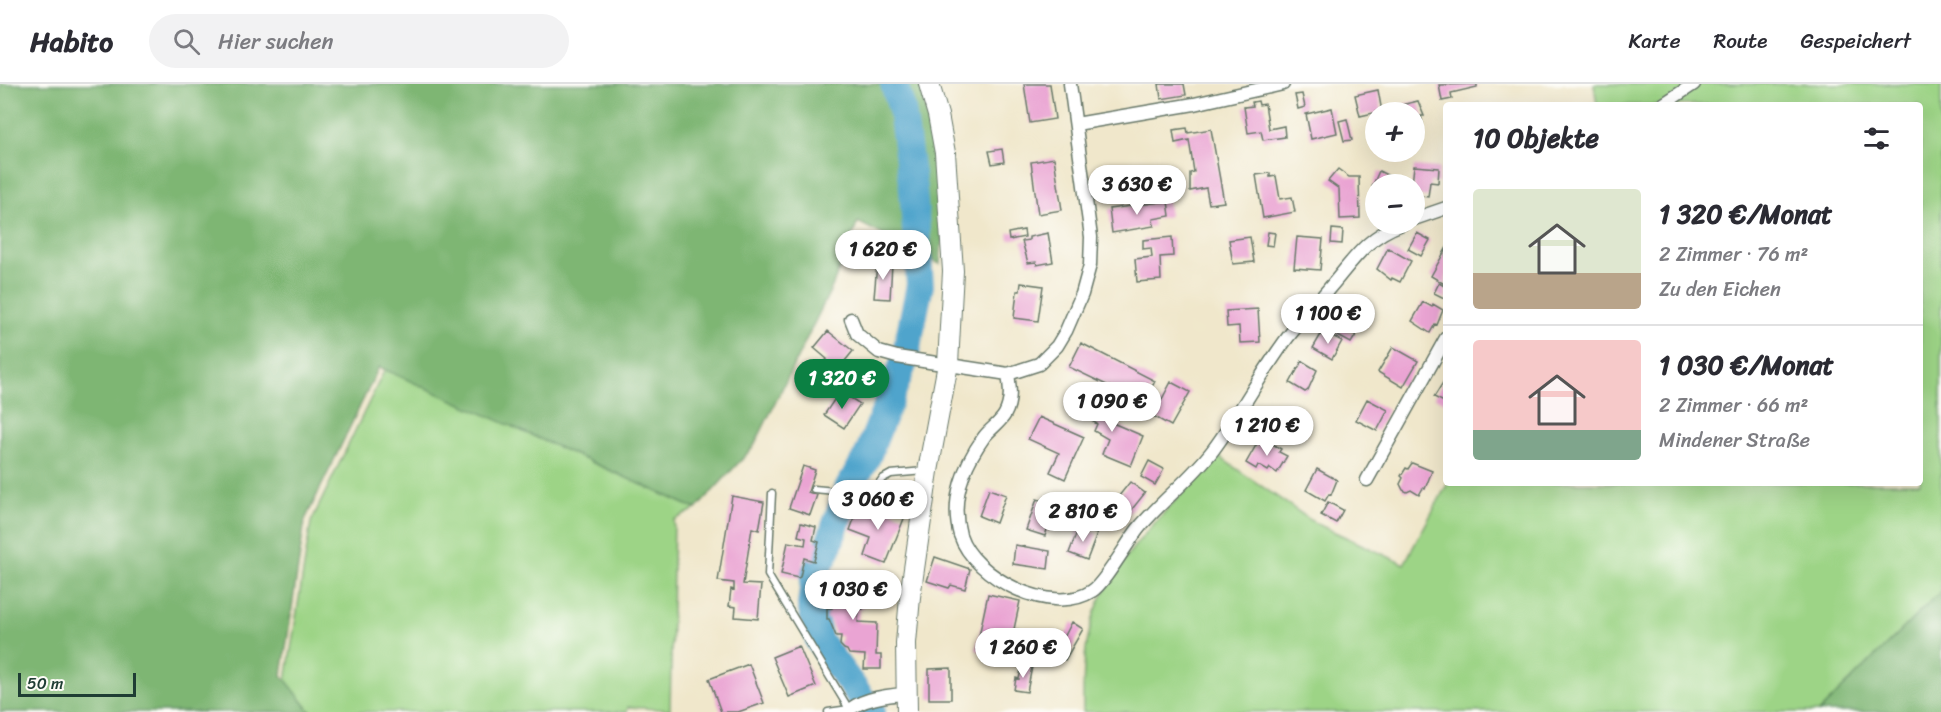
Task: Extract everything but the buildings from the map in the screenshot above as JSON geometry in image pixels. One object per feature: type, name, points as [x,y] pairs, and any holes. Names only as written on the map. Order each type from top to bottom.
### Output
[{"type":"main road","points":[[907,703],[906,643],[909,609],[928,471],[948,364],[953,271],[945,153],[929,84]]},
{"type":"street","points":[[850,319],[857,334],[879,351],[897,357],[1008,374],[1039,364],[1057,346],[1066,332],[1082,294],[1090,265],[1091,237],[1070,84]]},
{"type":"street","points":[[1076,124],[1194,104],[1283,84]]},
{"type":"street","points":[[1667,102],[1694,84]]},
{"type":"street","points":[[1425,215],[1443,209]]},
{"type":"street","points":[[1008,374],[1011,393],[1005,414],[985,436],[967,464],[959,486],[957,515],[961,536],[969,552],[985,569],[1016,589],[1043,598],[1078,598],[1094,590],[1139,528],[1212,452],[1288,338],[1359,252],[1381,234]]},
{"type":"street","points":[[1366,480],[1443,343]]},
{"type":"street","points":[[851,709],[880,698],[907,703]]},
{"type":"lane","points":[[814,489],[860,494],[872,493],[885,476],[928,471]]},
{"type":"lane","points":[[772,492],[768,575],[851,709],[828,712]]},
{"type":"green space","points":[[0,84],[920,84],[938,166],[943,224],[940,264],[858,222],[832,287],[754,446],[696,509],[379,367],[305,520],[282,675],[311,712],[0,712]]},
{"type":"green space","points":[[1594,84],[1941,84],[1941,591],[1819,712],[1083,712],[1084,671],[1090,629],[1098,605],[1110,581],[1125,558],[1162,514],[1218,456],[1315,523],[1404,564],[1446,486],[1923,486],[1923,102],[1597,102]]},
{"type":"green space","points":[[385,369],[696,509],[674,520],[670,710],[628,707],[627,712],[311,712],[286,681],[311,522]]},
{"type":"green space","points":[[1941,591],[1941,712],[1819,712]]},
{"type":"waterway","points":[[872,712],[819,641],[811,605],[815,573],[827,550],[848,489],[867,457],[904,362],[920,285],[913,189],[902,109],[894,84]]}]
